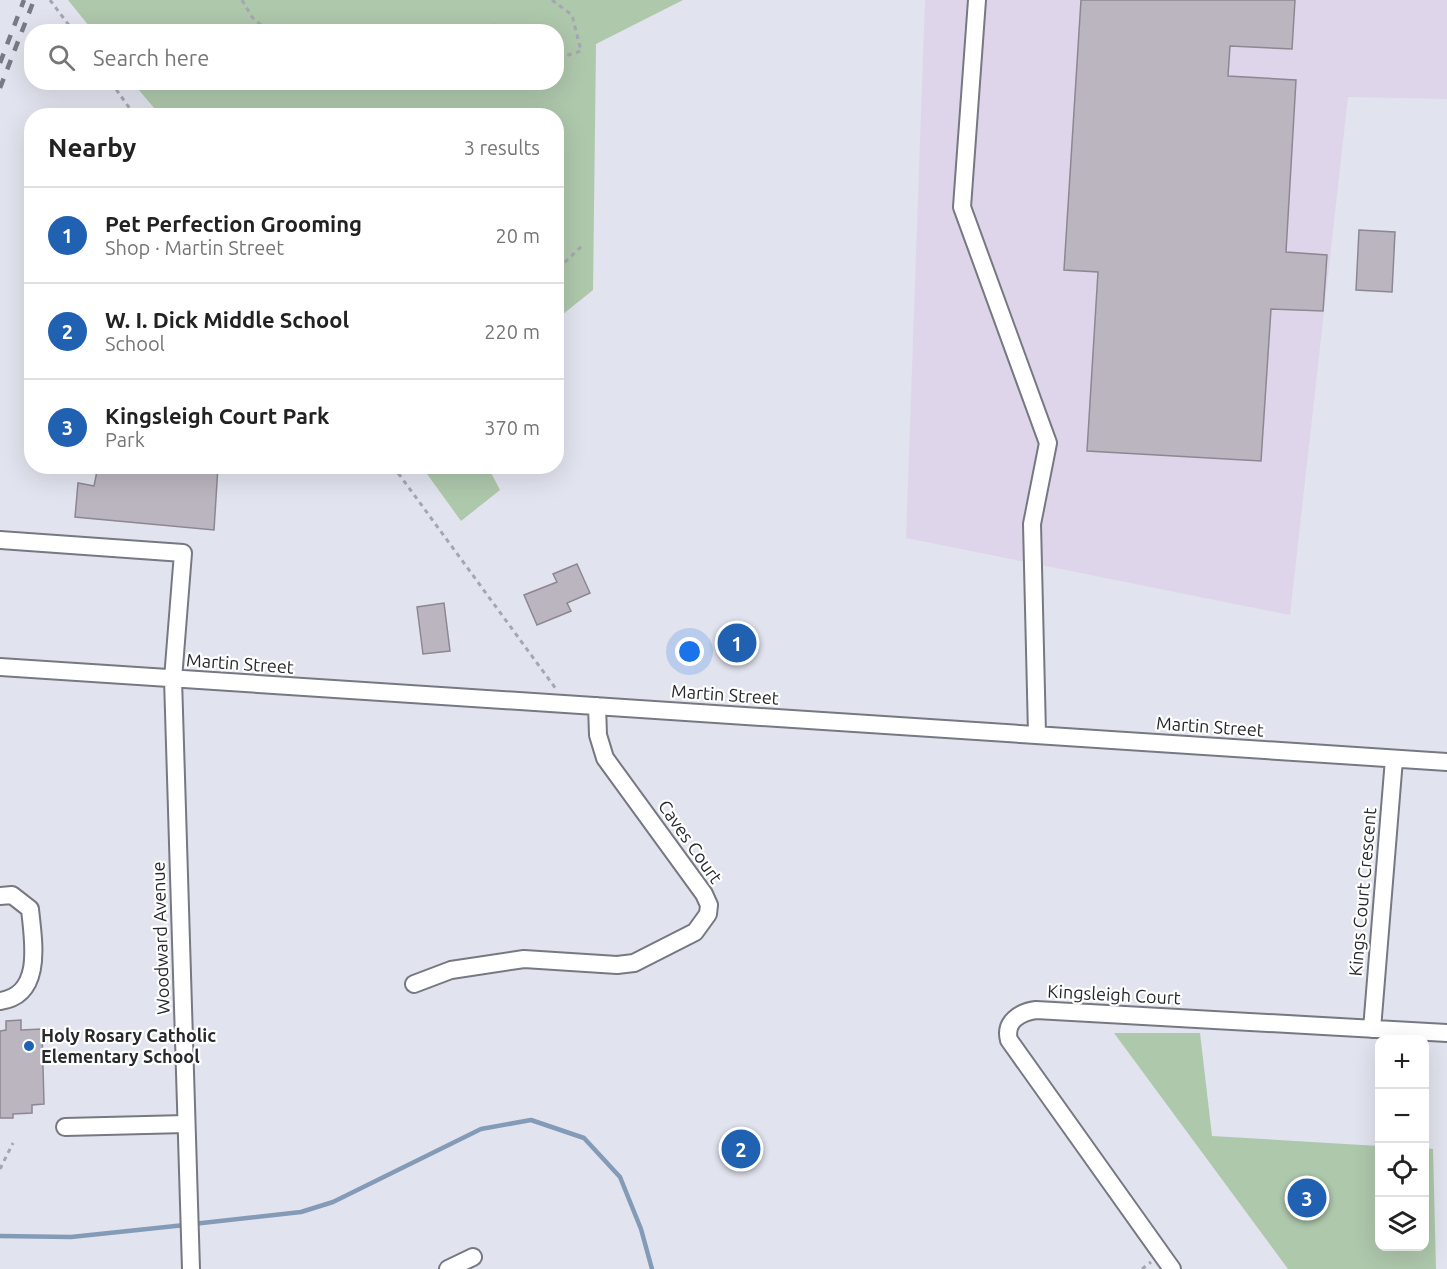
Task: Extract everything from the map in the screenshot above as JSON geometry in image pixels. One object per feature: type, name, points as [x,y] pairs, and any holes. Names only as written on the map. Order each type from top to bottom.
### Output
[{"type":"street","points":[[977,0],[962,207],[1048,443],[1032,524],[1037,734]]},
{"type":"street","name":"Woodward Avenue","points":[[0,540],[183,553],[172,679],[191,1269]]},
{"type":"street","name":"Martin Street","points":[[0,667],[1447,762]]},
{"type":"street","name":"Caves Court","points":[[414,984],[451,970],[524,959],[617,965],[634,963],[695,932],[703,924],[708,914],[709,904],[704,894],[605,758],[598,735],[597,706]]},
{"type":"street","name":"Kings Court Crescent","points":[[1372,1029],[1394,759]]},
{"type":"street","points":[[0,896],[12,895],[30,909],[34,955],[29,983],[10,999],[0,1001]]},
{"type":"street","name":"Kingsleigh Court","points":[[1172,1269],[1009,1040],[1007,1031],[1012,1021],[1025,1012],[1036,1010],[1447,1033]]},
{"type":"street","points":[[65,1127],[186,1124]]},
{"type":"street","points":[[448,1269],[473,1257]]},
{"type":"path","points":[[51,0],[68,24]]},
{"type":"path","points":[[242,0],[252,17],[260,24]]},
{"type":"path","points":[[552,0],[572,15],[581,51],[564,56]]},
{"type":"path","points":[[117,90],[129,108]]},
{"type":"path","points":[[564,263],[584,244]]},
{"type":"path","points":[[399,474],[568,705]]},
{"type":"path","points":[[0,1169],[13,1143]]},
{"type":"shaded area","points":[[925,0],[1447,0],[1447,99],[1348,97],[1290,615],[906,538]]},
{"type":"green space","points":[[68,0],[683,0],[596,44],[593,290],[564,313],[564,108],[154,108],[139,90],[564,90],[564,24],[87,24]]},
{"type":"green space","points":[[427,474],[492,474],[500,490],[461,521]]},
{"type":"green space","points":[[1114,1033],[1200,1033],[1212,1136],[1375,1146],[1375,1251],[1429,1251],[1429,1148],[1433,1149],[1436,1269],[1288,1269]]},
{"type":"building","points":[[1081,0],[1295,0],[1292,49],[1230,46],[1228,76],[1296,80],[1286,252],[1327,255],[1323,311],[1271,309],[1261,461],[1087,451],[1098,272],[1064,270]]},
{"type":"building","points":[[1359,230],[1395,232],[1392,292],[1356,290]]},
{"type":"building","points":[[96,474],[218,474],[214,530],[75,517],[78,483],[94,486]]},
{"type":"building","points":[[577,564],[590,593],[567,603],[571,611],[537,625],[524,595],[557,582],[553,574]]},
{"type":"building","points":[[444,603],[450,651],[423,654],[417,607]]},
{"type":"building","points":[[21,1020],[21,1030],[42,1029],[44,1104],[32,1105],[32,1113],[13,1114],[13,1118],[0,1118],[0,1031],[6,1030],[6,1021]]},
{"type":"waterway","points":[[193,1224],[301,1212],[333,1202],[481,1129],[531,1120],[584,1138],[620,1177],[641,1229],[652,1269]]},
{"type":"waterway","points":[[0,1236],[71,1237],[185,1225]]},
{"type":"railway","points":[[0,63],[24,0]]},
{"type":"railway","points":[[25,24],[34,0]]},
{"type":"railway","points":[[0,88],[24,26]]},
{"type":"place","name":"Pet Perfection Grooming","points":[[737,643]]},
{"type":"place","name":"Holy Rosary Catholic Elementary School","points":[[29,1046]]},
{"type":"place","name":"W. I. Dick Middle School","points":[[741,1149]]},
{"type":"place","name":"Kingsleigh Court Park","points":[[1307,1198]]}]
